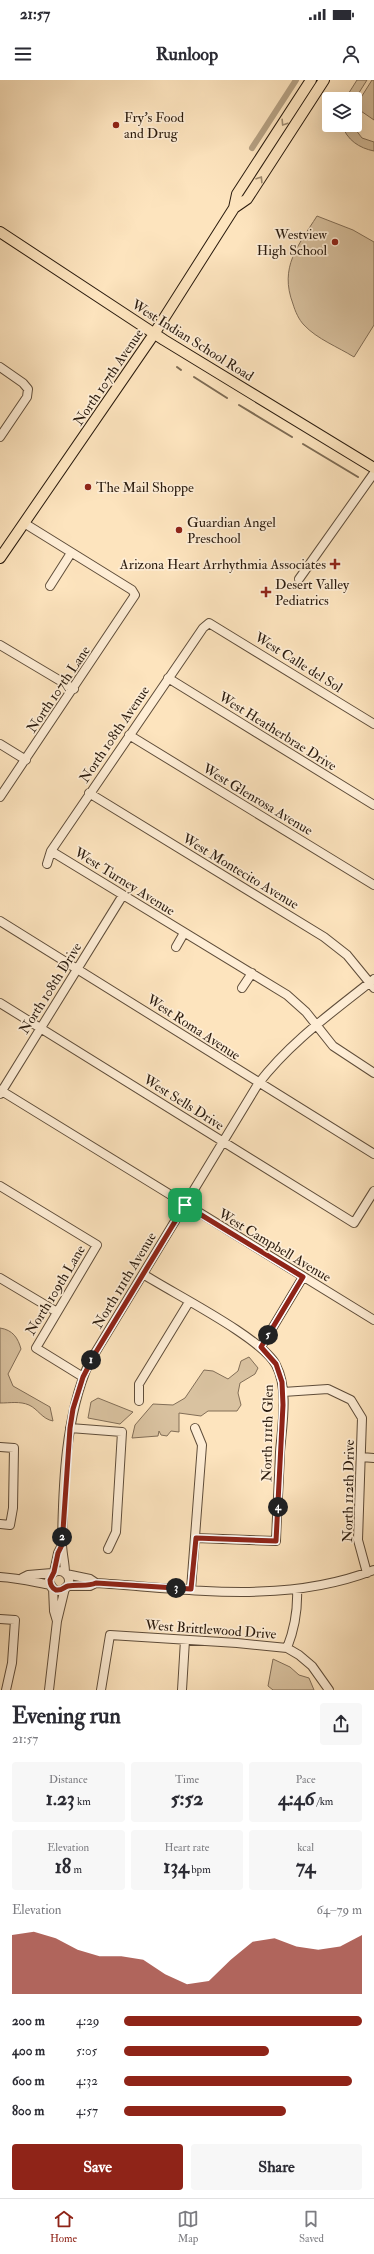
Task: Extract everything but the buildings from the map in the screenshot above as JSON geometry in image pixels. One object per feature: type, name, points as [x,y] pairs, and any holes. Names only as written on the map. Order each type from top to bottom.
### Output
[{"type":"main road","name":"North 107th Avenue","points":[[0,558],[154,334],[234,208],[237,194],[311,80]]},
{"type":"main road","name":"North 107th Avenue","points":[[234,208],[247,199],[324,80]]},
{"type":"main road","name":"West Indian School Road","points":[[0,232],[154,334],[374,468]]},
{"type":"street","points":[[0,367],[23,383],[28,389],[27,397],[0,437]]},
{"type":"street","points":[[299,579],[374,472]]},
{"type":"street","points":[[24,523],[71,552],[50,586]]},
{"type":"street","name":"North 107th Lane","points":[[0,797],[136,595],[132,590],[71,552]]},
{"type":"street","name":"North 108th Avenue","points":[[47,864],[51,851],[89,794],[203,628],[209,623]]},
{"type":"street","name":"West Calle del Sol","points":[[209,623],[374,724]]},
{"type":"street","points":[[0,645],[74,689]]},
{"type":"street","name":"West Heatherbrae Drive","points":[[168,678],[374,805]]},
{"type":"street","name":"West Glenrosa Avenue","points":[[129,735],[374,885]]},
{"type":"street","points":[[0,744],[26,760]]},
{"type":"street","name":"West Montecito Avenue","points":[[89,794],[324,937],[347,955],[373,983]]},
{"type":"street","name":"West Turney Avenue","points":[[51,851],[287,995],[306,1012],[315,1025],[340,1052],[374,1073]]},
{"type":"street","name":"North 108th Drive","points":[[1,1092],[123,896]]},
{"type":"street","name":"West Roma Avenue","points":[[0,921],[78,968],[258,1084],[374,1154]]},
{"type":"street","name":"West Turney Avenue","points":[[176,947],[184,933]]},
{"type":"street","points":[[242,988],[252,973]]},
{"type":"street","name":"North 111th Avenue","points":[[66,1574],[62,1545],[70,1428],[73,1409],[83,1377],[96,1352],[258,1084],[275,1063],[315,1025],[373,983]]},
{"type":"street","name":"West Sells Drive","points":[[0,1003],[354,1223],[374,1191]]},
{"type":"street","name":"West Campbell Avenue","points":[[1,1092],[374,1320]]},
{"type":"street","name":"North 109th Lane","points":[[0,1186],[97,1245],[36,1348],[83,1377]]},
{"type":"street","points":[[144,1274],[261,1347],[303,1277]]},
{"type":"street","points":[[0,1278],[57,1312]]},
{"type":"street","points":[[139,1401],[139,1384],[189,1302]]},
{"type":"street","name":"North 111th Glen","points":[[196,1538],[276,1541],[283,1392],[280,1374],[276,1364],[261,1347]]},
{"type":"street","name":"North 112th Drive","points":[[283,1392],[328,1390],[351,1400],[362,1418],[358,1540],[370,1571]]},
{"type":"street","points":[[70,1428],[122,1432],[116,1532],[108,1549]]},
{"type":"street","points":[[191,1589],[202,1445],[195,1428]]},
{"type":"street","points":[[0,1447],[14,1448],[13,1508],[10,1524],[0,1524]]},
{"type":"street","points":[[361,1457],[374,1458]]},
{"type":"street","name":"North 111th Avenue","points":[[53,1573],[58,1553],[62,1545]]},
{"type":"street","points":[[22,1578],[28,1575],[61,1571],[66,1574],[90,1579],[96,1583],[246,1592],[297,1589],[328,1584],[370,1571]]},
{"type":"street","points":[[53,1573],[50,1580],[52,1586],[54,1611],[57,1621]]},
{"type":"street","points":[[49,1690],[57,1621],[69,1580],[66,1574]]},
{"type":"street","points":[[0,1577],[22,1578],[28,1581],[52,1586],[59,1590],[66,1587],[90,1586],[96,1583]]},
{"type":"street","points":[[287,1648],[295,1626],[298,1608],[297,1589]]},
{"type":"street","points":[[0,1619],[15,1620],[9,1678],[6,1690]]},
{"type":"street","name":"West Brittlewood Drive","points":[[102,1690],[110,1635],[287,1648],[299,1655],[312,1666],[322,1678],[329,1690]]},
{"type":"street","points":[[182,1690],[185,1640]]},
{"type":"street","points":[[0,1677],[9,1678]]},
{"type":"shaded area","points":[[357,80],[367,80],[359,92],[349,92]]},
{"type":"shaded area","points":[[372,80],[374,80],[374,120],[362,112],[362,96]]},
{"type":"shaded area","points":[[345,132],[357,132],[362,138],[374,142],[374,151],[363,148],[350,139]]},
{"type":"shaded area","points":[[317,216],[353,230],[374,242],[374,325],[354,357],[321,339],[300,321],[289,291],[289,268],[293,257],[297,247]]},
{"type":"shaded area","points":[[0,1328],[5,1329],[14,1335],[21,1349],[8,1374],[13,1386],[50,1407],[53,1421],[49,1420],[26,1404],[15,1402],[0,1403]]},
{"type":"shaded area","points":[[249,1357],[258,1368],[255,1374],[240,1383],[238,1393],[241,1405],[237,1411],[208,1411],[201,1416],[179,1413],[179,1432],[171,1431],[167,1436],[161,1435],[159,1431],[158,1436],[132,1438],[135,1425],[153,1404],[173,1405],[185,1398],[204,1370],[213,1371],[228,1379],[238,1371],[241,1361]]},
{"type":"shaded area","points":[[98,1398],[133,1412],[120,1424],[88,1418],[91,1402]]},
{"type":"shaded area","points":[[273,1659],[290,1667],[299,1675],[309,1678],[314,1690],[273,1690],[268,1686]]},
{"type":"waterway","points":[[252,148],[296,80]]},
{"type":"waterway","points":[[177,367],[181,370]]},
{"type":"waterway","points":[[194,377],[227,398]]},
{"type":"waterway","points":[[239,405],[292,437]]},
{"type":"waterway","points":[[303,444],[358,477]]},
{"type":"place","name":"Fry's Food and Drug","points":[[116,125]]},
{"type":"place","name":"Westview High School","points":[[335,242]]},
{"type":"place","name":"The Mail Shoppe","points":[[88,487]]},
{"type":"place","name":"Guardian Angel Preschool","points":[[179,530]]},
{"type":"place","name":"Arizona Heart Arrhythmia Associates","points":[[335,564]]},
{"type":"place","name":"Desert Valley Pediatrics","points":[[266,592]]},
{"type":"route","points":[[185,1205],[303,1277],[261,1347],[276,1364],[282,1382],[283,1392],[276,1541],[196,1538],[191,1589],[96,1583],[90,1586],[67,1586],[62,1590],[55,1589],[50,1584],[50,1578],[54,1572],[58,1553],[62,1545],[68,1441],[73,1409],[83,1377],[89,1363],[185,1205]]}]
